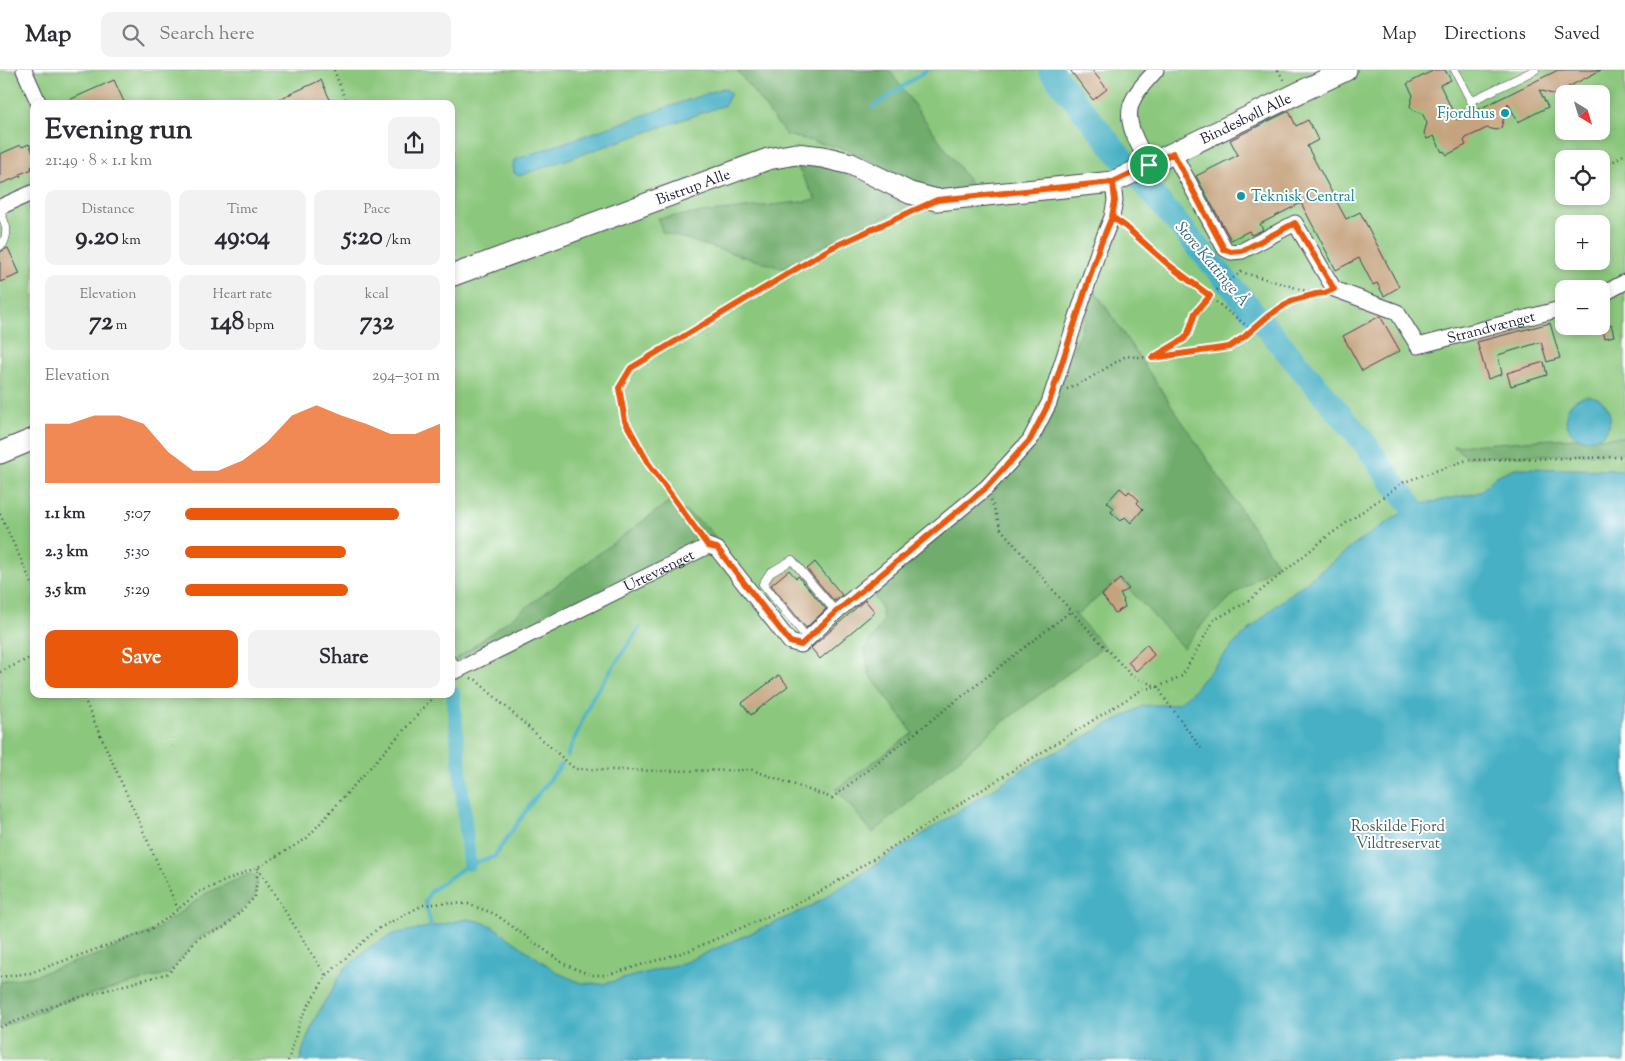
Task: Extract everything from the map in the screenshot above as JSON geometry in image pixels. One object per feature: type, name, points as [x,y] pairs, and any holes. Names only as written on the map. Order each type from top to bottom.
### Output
[{"type":"street","points":[[24,70],[37,100]]},
{"type":"street","points":[[1149,165],[1131,130],[1130,112],[1133,99],[1156,70]]},
{"type":"street","name":"Bindesbøll Alle","points":[[937,200],[1113,182],[1346,70]]},
{"type":"street","points":[[1173,153],[1224,249],[1231,252],[1242,251],[1295,223],[1334,289]]},
{"type":"street","name":"Bistrup Alle","points":[[455,275],[768,159],[796,154],[823,156],[852,164],[910,193],[937,200]]},
{"type":"street","points":[[808,639],[836,612],[987,487],[1030,440],[1049,403],[1099,248],[1112,217],[1115,201],[1113,182]]},
{"type":"street","points":[[0,207],[30,194]]},
{"type":"street","points":[[1610,290],[1625,282]]},
{"type":"street","name":"Strandvænget","points":[[1334,289],[1397,312],[1418,346],[1555,310]]},
{"type":"street","points":[[0,453],[30,441]]},
{"type":"street","name":"Urtevænget","points":[[455,667],[708,546],[717,548],[790,642],[801,645],[808,639]]},
{"type":"lane","points":[[1455,70],[1471,101],[1535,70]]},
{"type":"lane","points":[[0,212],[7,226],[7,235],[0,246]]},
{"type":"lane","points":[[808,639],[763,584],[770,573],[792,560],[836,612]]},
{"type":"path","points":[[334,70],[345,100]]},
{"type":"path","points":[[1610,163],[1625,154]]},
{"type":"path","points":[[708,546],[648,463],[625,421],[619,388],[631,368],[831,248],[937,200]]},
{"type":"path","points":[[1112,217],[1125,226],[1170,266],[1252,330]]},
{"type":"path","points":[[1152,358],[1184,339],[1188,334],[1195,313],[1210,296],[1241,272],[1316,294]]},
{"type":"path","points":[[1062,389],[1069,389],[1085,381],[1126,356],[1152,358],[1229,347],[1244,337],[1268,316],[1291,301],[1334,289]]},
{"type":"path","points":[[288,1061],[301,1018],[326,976],[376,930],[423,904],[468,904],[495,914],[564,964],[591,975],[607,975],[679,954],[787,908],[832,885],[1142,689],[1158,686],[1182,676],[1214,620],[1247,602],[1328,536],[1404,482],[1467,460],[1625,457]]},
{"type":"path","points":[[987,487],[1001,529],[1071,611],[1133,678],[1158,686],[1164,698],[1201,748]]},
{"type":"path","points":[[0,514],[30,579]]},
{"type":"path","points":[[455,668],[476,680],[575,769],[660,772],[752,770],[832,798],[1071,611]]},
{"type":"path","points":[[0,672],[30,658]]},
{"type":"path","points":[[84,698],[178,909]]},
{"type":"path","points":[[0,977],[30,973],[147,931],[166,919],[199,892],[258,866],[306,838],[432,698]]},
{"type":"path","points":[[258,866],[326,976]]},
{"type":"path","points":[[0,1026],[33,1015],[59,1003],[169,972],[198,938],[225,926],[255,897],[258,866]]},
{"type":"green space","points":[[0,70],[1625,70],[1625,1061],[0,1061]]},
{"type":"green space","points":[[737,70],[889,70],[973,187],[938,193],[849,150],[786,135]]},
{"type":"green space","points":[[795,163],[844,169],[915,203],[833,241],[781,268],[662,232],[658,218],[816,200]]},
{"type":"green space","points":[[1095,291],[1277,564],[1232,596],[1205,621],[1183,648],[1120,579],[1078,614],[1073,612],[1104,646],[995,728],[873,833],[836,789],[913,733],[869,674],[865,649],[883,621],[881,607],[872,593],[1007,480],[1040,439]]},
{"type":"green space","points":[[1625,437],[1625,453],[1467,457],[1453,446],[1553,439]]},
{"type":"green space","points":[[670,501],[705,525],[716,538],[464,663],[455,660]]},
{"type":"green space","points":[[250,874],[257,878],[255,897],[225,927],[198,938],[169,973],[59,1003],[0,1027],[0,982],[32,976],[103,953],[157,929],[207,893]]},
{"type":"water","points":[[723,88],[731,93],[725,105],[519,176],[514,173],[514,160]]},
{"type":"water","points":[[1588,396],[1600,400],[1606,406],[1610,418],[1606,430],[1600,436],[1588,440],[1576,436],[1570,430],[1566,418],[1570,406],[1576,400]]},
{"type":"water","name":"Roskilde Fjord Vildtreservat","points":[[1515,468],[1625,470],[1625,1061],[300,1061],[314,1020],[344,969],[371,946],[393,934],[468,919],[479,921],[492,926],[558,973],[581,983],[603,984],[683,963],[810,907],[1025,768],[1143,706],[1178,703],[1190,694],[1235,643],[1274,607],[1361,540],[1412,506],[1477,493],[1496,476]]},
{"type":"building","points":[[1070,70],[1092,70],[1107,89],[1093,100]]},
{"type":"building","name":"Fjordhus","points":[[1434,70],[1445,70],[1451,80],[1440,85],[1457,120],[1558,70],[1601,70],[1572,85],[1555,85],[1555,95],[1539,90],[1548,107],[1518,122],[1508,103],[1501,128],[1497,130],[1487,128],[1466,138],[1464,141],[1466,145],[1447,155],[1444,151],[1442,152],[1434,136],[1427,139],[1424,133],[1427,123],[1422,113],[1413,110],[1410,106],[1413,95],[1407,84]]},
{"type":"building","points":[[114,80],[123,100],[69,100]]},
{"type":"building","points":[[321,80],[330,100],[277,100]]},
{"type":"building","name":"Teknisk Central","points":[[1289,111],[1296,126],[1308,120],[1318,140],[1307,146],[1346,219],[1360,212],[1399,287],[1384,296],[1377,283],[1373,285],[1359,258],[1336,270],[1301,203],[1260,224],[1263,230],[1251,235],[1249,231],[1231,240],[1196,176],[1238,155],[1230,140]]},
{"type":"building","points":[[29,144],[30,146],[30,170],[20,174],[21,176],[0,184],[0,154],[21,145],[22,147]]},
{"type":"building","points":[[8,248],[20,274],[0,282],[0,252]]},
{"type":"building","points":[[1380,316],[1400,351],[1362,371],[1343,336]]},
{"type":"building","points":[[1550,323],[1560,358],[1547,362],[1541,342],[1498,355],[1502,374],[1488,379],[1477,342]]},
{"type":"building","points":[[1610,324],[1614,336],[1605,338],[1604,335],[1610,335]]},
{"type":"building","points":[[1544,362],[1547,375],[1511,386],[1507,373]]},
{"type":"building","points":[[1120,488],[1127,494],[1129,491],[1139,500],[1137,503],[1143,509],[1131,523],[1125,517],[1121,521],[1111,512],[1114,508],[1107,502]]},
{"type":"building","points":[[815,562],[842,595],[834,601],[807,569]]},
{"type":"building","points":[[789,570],[796,578],[798,576],[826,609],[806,628],[771,585]]},
{"type":"building","points":[[1120,579],[1129,589],[1120,594],[1124,600],[1125,607],[1115,613],[1102,595]]},
{"type":"building","points":[[865,600],[875,612],[820,659],[811,648]]},
{"type":"building","points":[[1147,644],[1154,655],[1136,671],[1128,662]]},
{"type":"building","points":[[779,675],[788,686],[751,715],[742,703]]},
{"type":"waterway","points":[[873,107],[927,70]]},
{"type":"waterway","name":"Store Kattinge Å","points":[[1050,70],[1121,157],[1364,442],[1412,506]]},
{"type":"waterway","points":[[567,756],[592,698],[640,627]]},
{"type":"waterway","points":[[453,698],[469,864]]},
{"type":"waterway","points":[[431,925],[425,901],[431,891],[469,864],[494,857],[530,805],[562,764]]},
{"type":"place","name":"Fjordhus","points":[[1505,113]]},
{"type":"place","name":"Teknisk Central","points":[[1241,196]]},
{"type":"route","points":[[1149,165],[1113,182],[1115,201],[1112,217],[1099,248],[1049,403],[1030,440],[987,487],[836,612],[801,645],[790,642],[717,548],[708,546],[648,463],[625,421],[619,388],[631,368],[831,248],[937,200],[1113,182],[1115,201],[1112,217],[1125,226],[1170,266],[1210,296],[1195,313],[1188,334],[1184,339],[1152,358],[1229,347],[1244,337],[1268,316],[1291,301],[1334,289],[1295,223],[1242,251],[1231,252],[1224,249],[1173,153],[1149,165]]}]
